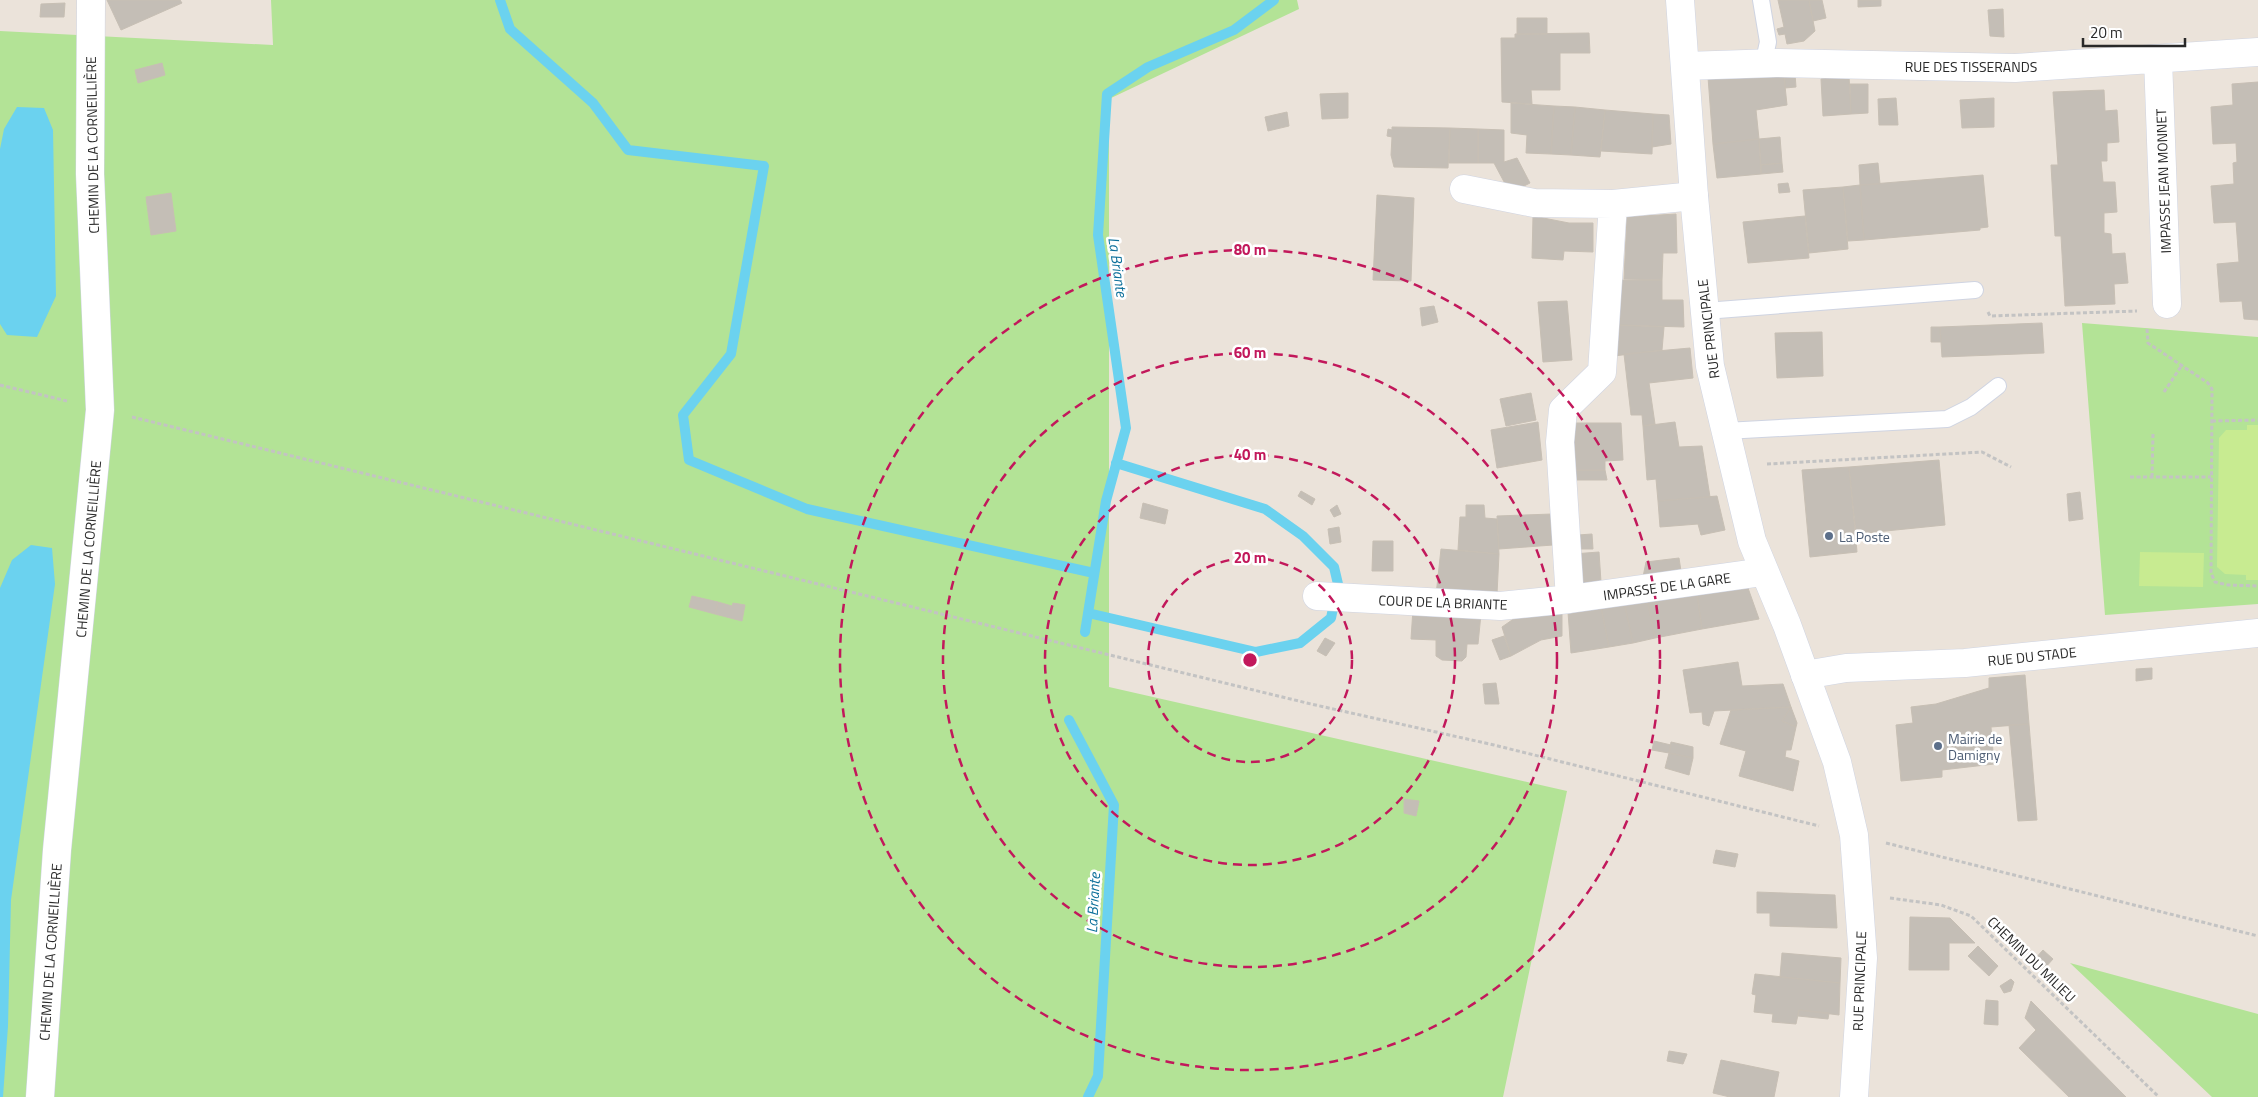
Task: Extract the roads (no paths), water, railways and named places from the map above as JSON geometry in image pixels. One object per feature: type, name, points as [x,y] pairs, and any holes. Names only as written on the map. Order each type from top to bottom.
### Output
[{"type":"street","name":"CHEMIN DE LA CORNEILLIÈRE","points":[[40,1097],[57,850],[100,410],[90,174],[91,0]]},
{"type":"street","name":"RUE PRINCIPALE","points":[[1680,0],[1694,196],[1710,366],[1752,541],[1837,762],[1854,835],[1863,958],[1854,1097]]},
{"type":"street","name":"RUE DES TISSERANDS","points":[[1685,66],[1763,65],[1776,63],[2015,68],[2258,52]]},
{"type":"street","name":"IMPASSE JEAN MONNET","points":[[2156,307],[2158,59]]},
{"type":"street","points":[[1464,189],[1534,203],[1613,204],[1694,196]]},
{"type":"street","points":[[1570,599],[1560,442],[1563,410],[1602,372],[1613,204]]},
{"type":"street","name":"IMPASSE DE LA GARE","points":[[1570,599],[1764,572]]},
{"type":"street","name":"COUR DE LA BRIANTE","points":[[1317,596],[1500,606],[1570,599]]},
{"type":"street","name":"RUE DU STADE","points":[[1805,675],[1846,668],[1965,663],[2258,633]]},
{"type":"lane","points":[[1761,0],[1768,42],[1763,65]]},
{"type":"lane","points":[[1705,311],[1975,290]]},
{"type":"lane","points":[[1725,431],[1946,419],[1971,408],[1998,386]]},
{"type":"water","points":[[17,107],[44,108],[53,130],[56,296],[37,337],[7,335],[0,324],[0,149],[4,129]]},
{"type":"water","points":[[31,545],[52,548],[55,584],[11,900],[8,1026],[3,1097],[0,1097],[0,588],[12,560]]},
{"type":"waterway","points":[[500,0],[510,29],[593,103],[628,150],[764,166],[731,354],[683,415],[689,460],[807,509],[1094,573]]},
{"type":"waterway","name":"La Briante","points":[[1085,632],[1106,501],[1126,428],[1098,235],[1107,94],[1148,67],[1234,30],[1274,0]]},
{"type":"waterway","points":[[1088,613],[1256,652],[1300,643],[1331,618],[1338,584],[1334,567],[1303,536],[1265,509],[1116,463]]},
{"type":"waterway","name":"La Briante","points":[[1069,720],[1114,805],[1098,1076],[1088,1097]]},
{"type":"place","name":"La Poste","points":[[1829,536]]},
{"type":"place","name":"Mairie de Damigny","points":[[1938,746]]}]
